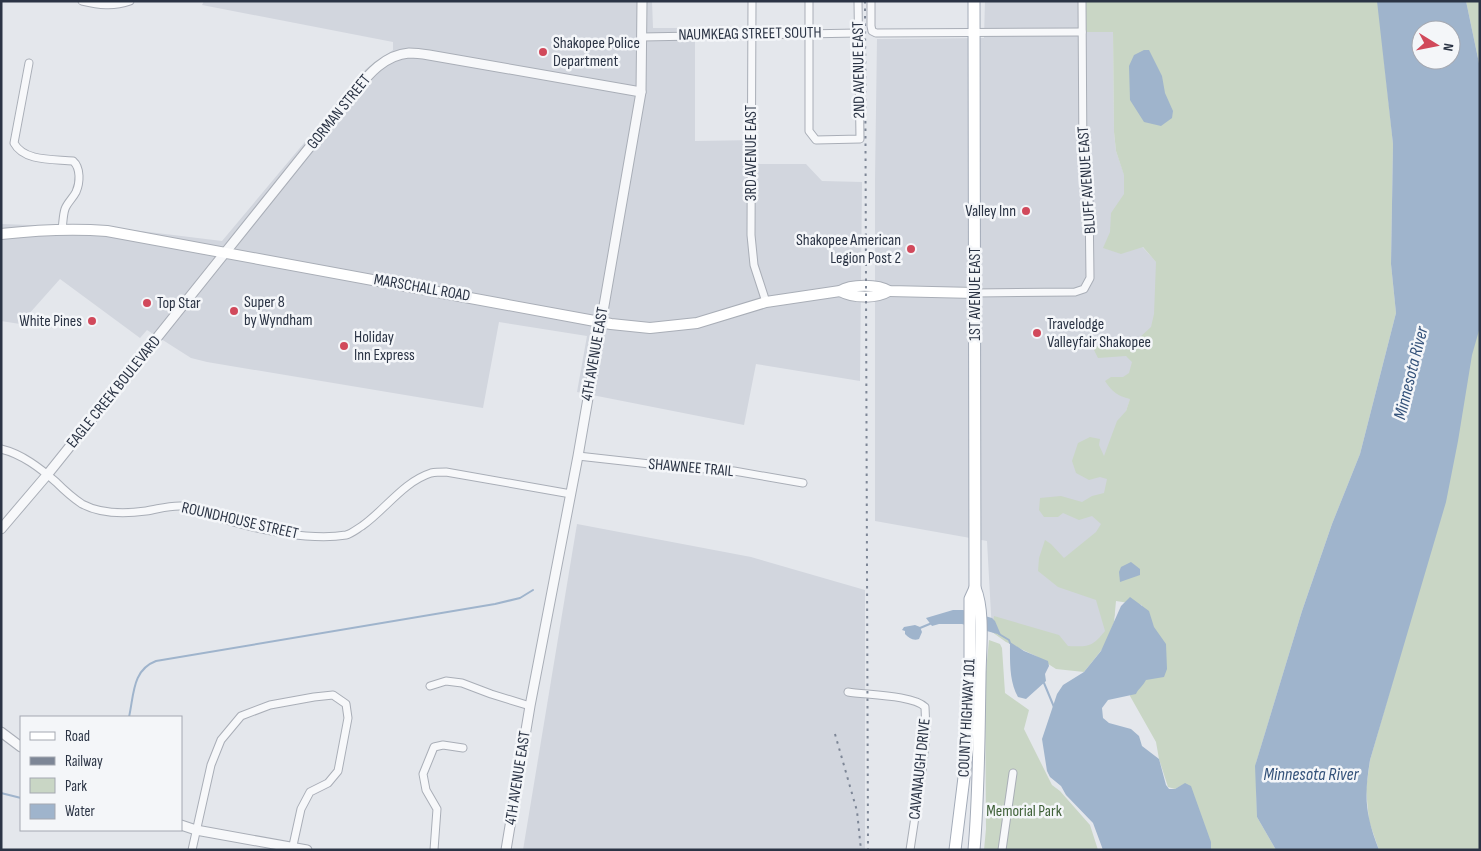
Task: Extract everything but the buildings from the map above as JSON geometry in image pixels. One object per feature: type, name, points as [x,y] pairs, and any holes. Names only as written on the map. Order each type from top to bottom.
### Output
[{"type":"main road","name":"1ST AVENUE EAST","points":[[974,1],[975,588]]},
{"type":"main road","name":"MARSCHALL ROAD","points":[[1,234],[62,229],[107,231],[601,321],[650,328],[694,324],[766,302],[840,291],[847,287],[882,287],[889,291],[975,293]]},
{"type":"main road","name":"COUNTY HIGHWAY 101","points":[[955,850],[966,766],[975,652],[975,607],[970,599],[975,588]]},
{"type":"main road","points":[[974,850],[978,788],[975,652]]},
{"type":"street","points":[[82,1],[104,5],[119,5],[130,1]]},
{"type":"street","name":"4TH AVENUE EAST","points":[[506,850],[530,706],[578,456],[641,92],[642,1]]},
{"type":"street","name":"3RD AVENUE EAST","points":[[752,1],[751,235],[754,265],[766,302]]},
{"type":"street","points":[[809,1],[809,33]]},
{"type":"street","name":"2ND AVENUE EAST","points":[[809,33],[810,131],[816,140],[860,139],[858,1]]},
{"type":"street","name":"2ND AVENUE EAST","points":[[870,1],[872,30],[880,33],[974,32]]},
{"type":"street","name":"BLUFF AVENUE EAST","points":[[1075,292],[1084,288],[1091,272],[1089,198],[1083,164],[1082,1]]},
{"type":"street","points":[[974,32],[1082,32]]},
{"type":"street","name":"NAUMKEAG STREET SOUTH","points":[[642,37],[752,33],[858,33]]},
{"type":"street","name":"GORMAN STREET","points":[[226,252],[364,80],[378,66],[393,58],[408,53],[429,55],[641,92]]},
{"type":"street","points":[[29,63],[14,143],[22,152],[32,156],[77,164],[78,185],[76,192],[65,208],[62,229]]},
{"type":"street","name":"EAGLE CREEK BOULEVARD","points":[[1,529],[48,475],[226,252]]},
{"type":"street","name":"MARSCHALL ROAD","points":[[975,293],[1075,292]]},
{"type":"street","name":"ROUNDHOUSE STREET","points":[[1,449],[15,453],[48,475],[83,504],[96,509],[119,513],[146,511],[168,506],[184,506],[258,528],[314,537],[348,535],[372,519],[393,498],[414,482],[431,474],[446,472],[571,494]]},
{"type":"street","name":"SHAWNEE TRAIL","points":[[578,456],[734,471],[803,483]]},
{"type":"street","points":[[430,686],[446,681],[462,683],[530,706]]},
{"type":"street","name":"CAVANAUGH DRIVE","points":[[848,692],[909,699],[921,703],[925,707],[924,764],[910,850]]},
{"type":"street","points":[[192,850],[211,766],[221,740],[240,716],[270,705],[314,696],[333,696],[346,704],[348,718],[338,771],[328,783],[310,792],[301,809],[292,849]]},
{"type":"street","points":[[1,732],[20,746]]},
{"type":"street","points":[[434,850],[438,809],[426,790],[423,774],[434,747],[443,745],[463,748]]},
{"type":"street","points":[[1002,850],[1013,773]]},
{"type":"street","points":[[182,825],[196,830],[292,849],[307,850]]},
{"type":"shaded area","points":[[204,1],[652,1],[653,28],[695,28],[695,141],[758,140],[758,164],[806,164],[822,181],[862,182],[860,381],[756,364],[744,425],[577,392],[587,336],[499,322],[483,408],[191,358],[147,330],[140,338],[60,279],[20,324],[1,321],[1,224],[116,228],[222,241],[366,69],[393,50],[393,42],[202,5]]},
{"type":"shaded area","points":[[985,1],[1082,1],[1113,32],[1114,132],[1116,151],[1124,174],[1124,227],[1172,279],[1109,460],[1115,615],[1088,667],[1036,656],[992,632],[987,541],[875,521],[877,39],[984,38]]},
{"type":"shaded area","points":[[577,524],[751,557],[865,590],[865,850],[523,850]]},
{"type":"green space","points":[[1082,1],[1378,1],[1393,144],[1391,264],[1396,313],[1360,454],[1332,524],[1302,611],[1256,763],[1257,817],[1276,850],[1200,850],[1181,786],[1175,789],[1168,787],[1156,742],[1130,696],[1142,605],[1116,601],[1114,622],[1104,647],[1084,672],[1056,669],[1036,656],[1006,642],[992,632],[994,616],[1059,635],[1068,646],[1090,645],[1105,631],[1096,600],[1058,587],[1038,571],[1039,558],[1045,540],[1064,558],[1096,532],[1101,524],[1092,516],[1079,520],[1063,513],[1058,517],[1044,517],[1039,510],[1040,498],[1061,496],[1082,502],[1092,496],[1104,493],[1107,479],[1100,477],[1089,480],[1076,473],[1072,461],[1078,443],[1090,437],[1100,439],[1099,445],[1104,456],[1117,421],[1126,411],[1130,399],[1116,393],[1105,381],[1111,377],[1123,377],[1129,373],[1132,362],[1126,356],[1098,358],[1093,348],[1116,338],[1139,338],[1151,327],[1154,314],[1156,262],[1143,247],[1121,254],[1103,248],[1110,232],[1111,213],[1124,194],[1124,175],[1116,151],[1114,132],[1113,32],[1082,32]]},
{"type":"green space","points":[[1466,1],[1480,1],[1480,68]]},
{"type":"green space","points":[[1480,264],[1480,850],[1379,850],[1369,821],[1366,789],[1370,760],[1405,638],[1367,632]]},
{"type":"green space","name":"Memorial Park","points":[[989,640],[1000,644],[1002,648],[1005,693],[1029,710],[1024,729],[1052,785],[1060,791],[1090,825],[1098,850],[984,850],[986,829],[985,682]]},
{"type":"water","name":"Minnesota River","points":[[1377,1],[1466,1],[1480,68],[1480,327],[1472,355],[1446,502],[1370,760],[1367,785],[1368,815],[1379,850],[1276,850],[1257,817],[1255,766],[1302,611],[1332,524],[1360,454],[1396,313],[1391,264],[1393,144]]},
{"type":"water","points":[[1144,50],[1149,50],[1162,76],[1165,93],[1173,111],[1172,118],[1161,126],[1144,122],[1130,100],[1129,66],[1134,55]]},
{"type":"water","points":[[1131,562],[1140,569],[1140,575],[1120,582],[1119,572],[1121,567]]},
{"type":"water","points":[[1130,597],[1149,611],[1154,627],[1166,644],[1167,669],[1164,677],[1146,680],[1136,694],[1108,700],[1102,708],[1103,718],[1109,723],[1131,729],[1139,736],[1142,746],[1159,759],[1166,785],[1169,789],[1175,789],[1185,783],[1191,786],[1211,842],[1211,850],[1103,850],[1093,823],[1066,795],[1061,786],[1050,777],[1047,771],[1042,739],[1057,694],[1063,685],[1084,672],[1101,651],[1121,606]]},
{"type":"water","points":[[953,610],[963,610],[992,618],[1001,635],[962,624],[939,624],[932,626],[926,618]]},
{"type":"water","points":[[915,625],[920,627],[922,632],[917,640],[910,638],[902,630],[904,627]]},
{"type":"water","points":[[1010,642],[1024,651],[1048,661],[1049,666],[1045,674],[1046,681],[1026,699],[1018,697],[1013,684]]},
{"type":"waterway","points":[[129,716],[133,692],[138,677],[142,670],[156,661],[495,604],[520,598],[533,590]]},
{"type":"waterway","points":[[920,628],[932,623]]},
{"type":"waterway","points":[[999,634],[1009,640],[1010,643]]},
{"type":"waterway","points":[[1044,683],[1054,707]]},
{"type":"waterway","points":[[1,793],[20,798]]},
{"type":"railway","points":[[865,1],[868,850]]},
{"type":"railway","points":[[835,734],[857,811],[861,850]]},
{"type":"place","name":"Shakopee Police Department","points":[[543,52]]},
{"type":"place","name":"Valley Inn","points":[[1026,211]]},
{"type":"place","name":"Shakopee American Legion Post 2","points":[[911,249]]},
{"type":"place","name":"Top Star","points":[[147,303]]},
{"type":"place","name":"Super 8 by Wyndham","points":[[234,311]]},
{"type":"place","name":"White Pines","points":[[92,321]]},
{"type":"place","name":"Travelodge Valleyfair Shakopee","points":[[1037,333]]},
{"type":"place","name":"Holiday Inn Express","points":[[344,346]]}]
